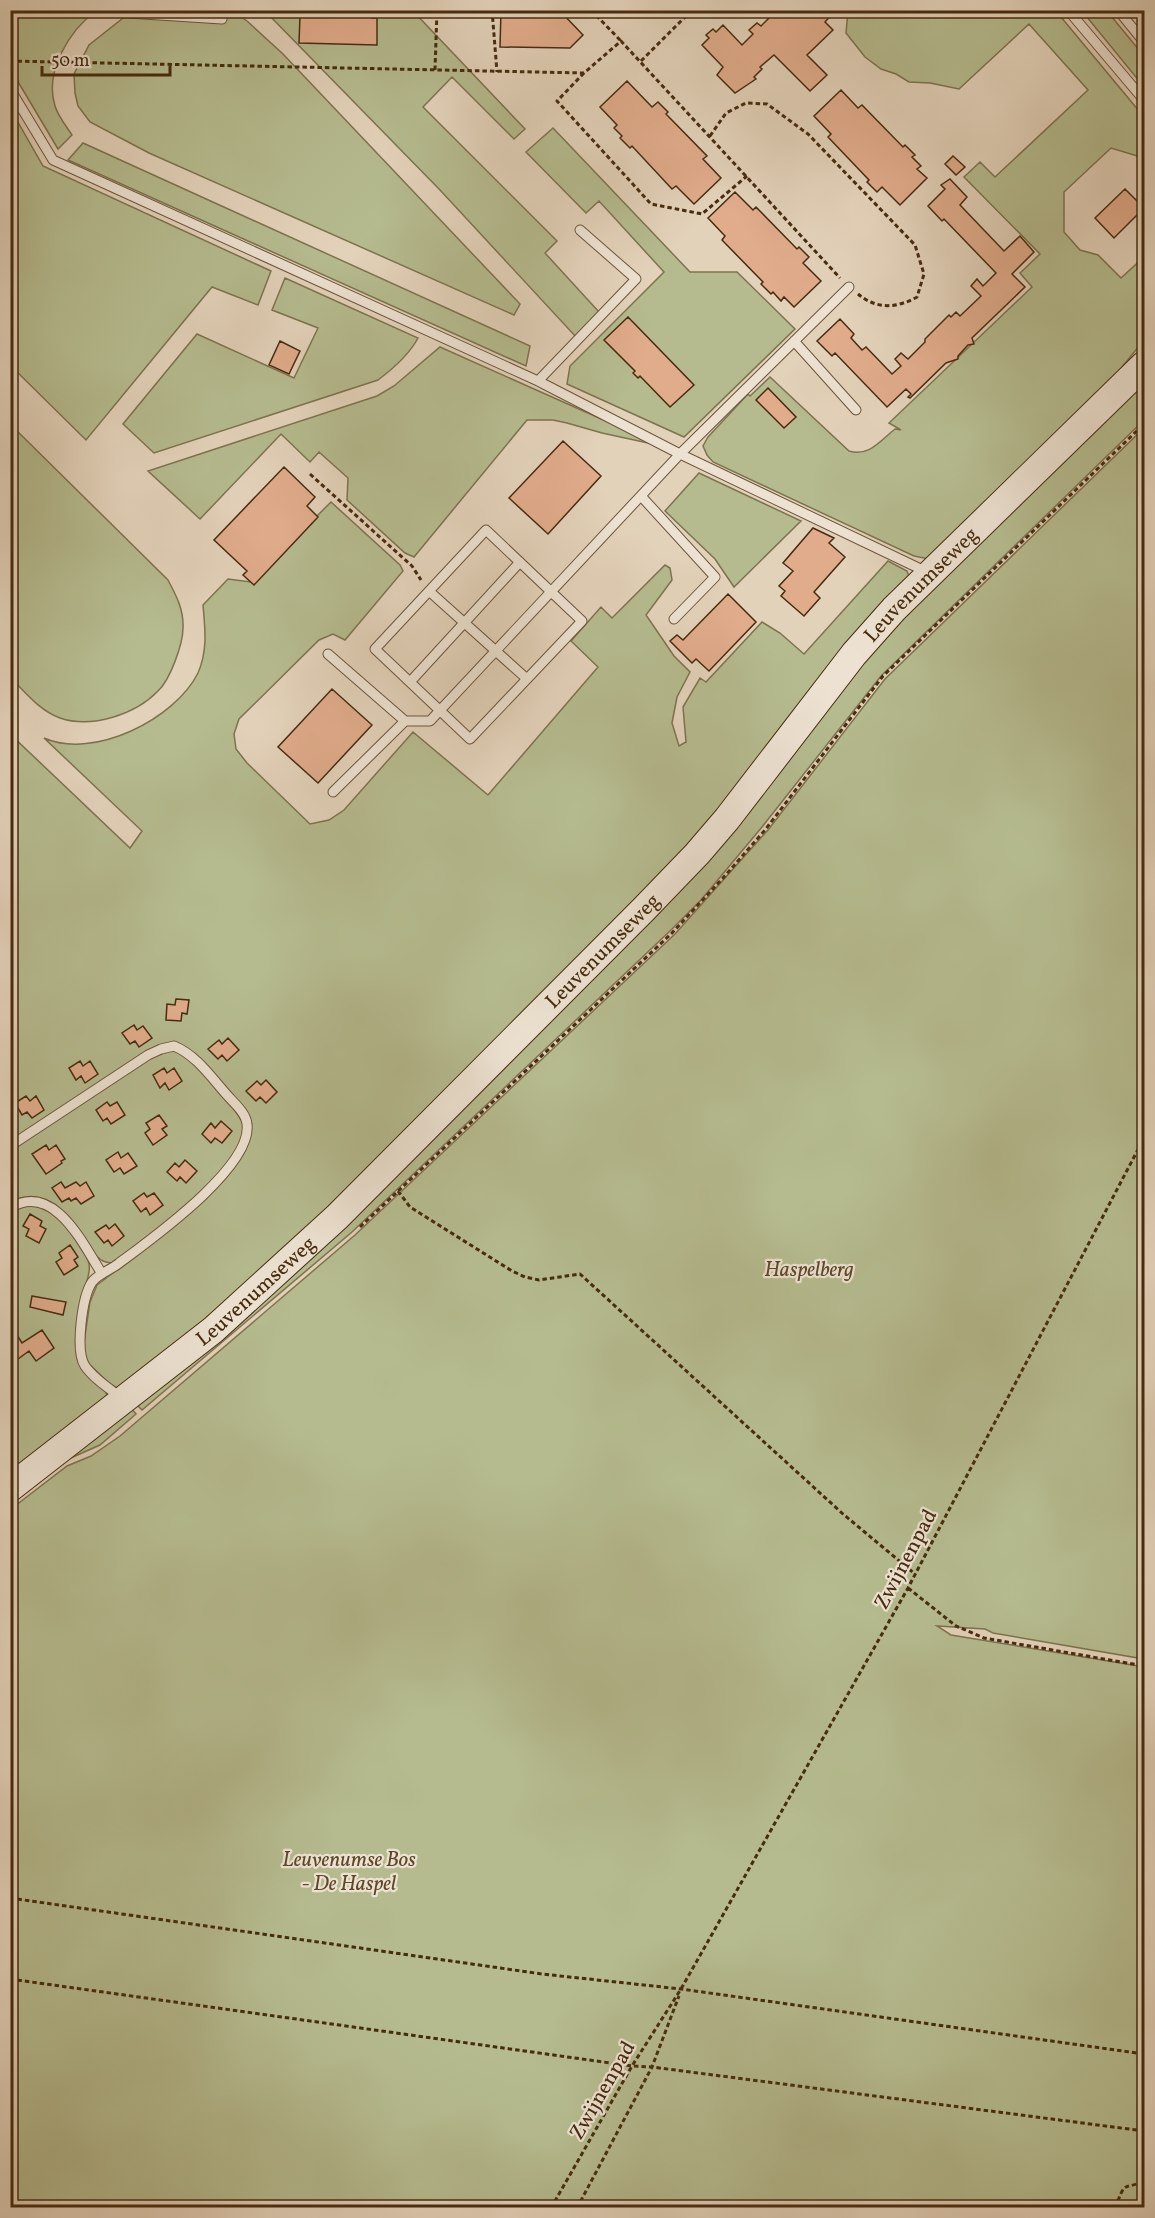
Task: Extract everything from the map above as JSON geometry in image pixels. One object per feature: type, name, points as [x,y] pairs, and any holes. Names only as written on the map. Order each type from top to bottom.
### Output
[{"type":"main road","name":"Leuvenumseweg","points":[[10,1488],[213,1330],[337,1217],[644,909],[727,819],[854,654],[930,573],[1144,365]]},
{"type":"lane","points":[[81,10],[222,19],[222,10]]},
{"type":"lane","points":[[1068,10],[1144,99]]},
{"type":"lane","points":[[1118,10],[1144,42]]},
{"type":"lane","points":[[10,89],[53,160],[538,381],[680,454],[930,573]]},
{"type":"lane","points":[[538,381],[636,279],[580,230]]},
{"type":"lane","points":[[328,654],[405,721],[430,722],[680,454],[849,286]]},
{"type":"lane","points":[[794,341],[856,410]]},
{"type":"lane","points":[[641,496],[715,577],[674,619]]},
{"type":"lane","points":[[486,530],[582,621],[470,739],[375,649],[429,591],[486,530]]},
{"type":"lane","points":[[410,682],[520,562]]},
{"type":"lane","points":[[429,591],[527,679]]},
{"type":"lane","points":[[333,792],[405,721]]},
{"type":"lane","points":[[10,1146],[148,1055],[174,1046],[194,1058],[239,1109],[247,1123],[242,1148],[227,1171],[176,1220],[93,1282],[85,1300],[80,1349],[84,1365],[125,1400]]},
{"type":"lane","points":[[10,1208],[29,1200],[51,1207],[77,1234],[102,1274]]},
{"type":"path","points":[[435,70],[437,10]]},
{"type":"path","points":[[492,10],[496,72]]},
{"type":"path","points":[[591,10],[849,286],[864,299],[883,306],[902,306],[917,297],[924,274],[915,245],[808,134],[767,104],[746,103],[726,113],[710,135]]},
{"type":"path","points":[[640,62],[692,10]]},
{"type":"path","points":[[621,40],[557,101],[651,204],[702,214],[747,176]]},
{"type":"path","points":[[10,61],[584,74]]},
{"type":"path","name":"Leuvenumseweg","points":[[915,1574],[843,1514],[580,1274],[539,1280],[512,1271],[410,1207],[398,1191],[672,933],[765,830],[883,676],[1144,424]]},
{"type":"path","points":[[310,474],[412,566],[429,591]]},
{"type":"path","name":"Zwijnenpad","points":[[551,2208],[632,2066],[681,1989],[908,1588],[1144,1138]]},
{"type":"path","points":[[1140,1148],[1144,1162]]},
{"type":"path","points":[[908,1588],[956,1626],[984,1638],[1144,1666]]},
{"type":"path","points":[[10,1898],[542,1974],[681,1989],[1144,2054]]},
{"type":"path","points":[[10,1979],[632,2066],[1144,2131]]},
{"type":"path","name":"Zwijnenpad","points":[[577,2208],[652,2067],[681,1989]]},
{"type":"path","points":[[1144,2144],[1140,2163],[1144,2171]]},
{"type":"path","points":[[1116,2208],[1123,2187],[1139,2183],[1144,2178]]},
{"type":"green space","points":[[10,11],[96,11],[86,19],[69,40],[56,66],[53,79],[55,106],[72,135],[58,149],[11,70]]},
{"type":"green space","points":[[132,11],[232,11],[247,21],[283,54],[520,304],[514,315],[149,153],[90,122],[78,106],[74,74],[89,45]]},
{"type":"green space","points":[[265,11],[413,11],[525,129],[514,139],[452,77],[423,107],[557,241],[545,253],[599,312],[576,337],[440,190]]},
{"type":"green space","points":[[848,11],[1056,11],[1144,117],[1144,158],[1111,148],[1064,192],[1064,232],[1080,250],[1098,255],[1121,278],[1144,257],[1144,340],[1092,404],[929,559],[914,556],[713,462],[703,446],[708,437],[748,394],[750,396],[770,377],[849,451],[868,450],[895,429],[901,430],[889,423],[1032,287],[1020,273],[1040,254],[964,177],[980,162],[995,177],[1088,90],[1029,24],[959,89],[930,83],[909,82],[881,69],[865,57],[846,33]]},
{"type":"green space","points":[[1082,11],[1107,11],[1144,56],[1144,87]]},
{"type":"green space","points":[[11,110],[43,166],[271,271],[258,305],[212,287],[86,440],[11,366]]},
{"type":"green space","points":[[553,128],[690,272],[737,272],[795,329],[684,437],[567,384],[570,366],[664,272],[599,201],[586,213],[526,152]]},
{"type":"green space","points":[[83,143],[530,346],[526,366],[68,160]]},
{"type":"green space","points":[[285,278],[418,338],[401,361],[378,380],[154,453],[123,424],[197,334],[294,378],[318,328],[272,310]]},
{"type":"green space","points":[[440,347],[662,446],[553,420],[527,420],[414,557],[405,553],[347,500],[348,478],[319,452],[310,462],[281,434],[200,519],[148,471],[377,396],[394,386]]},
{"type":"green space","points":[[1144,375],[1144,420],[881,676],[762,827],[701,900],[352,1232],[142,1410],[135,1403],[288,1274],[861,658]]},
{"type":"green space","points":[[11,425],[168,580],[179,603],[183,621],[182,635],[171,670],[158,691],[126,713],[86,722],[60,718],[39,706],[11,678]]},
{"type":"green space","points":[[1144,428],[1144,1659],[993,1633],[985,1629],[937,1626],[951,1635],[1144,1667],[1144,2207],[11,2207],[11,1509],[67,1466],[91,1456],[120,1436],[355,1235],[675,934],[768,830],[885,679]]},
{"type":"green space","points":[[699,473],[801,521],[734,587],[715,559],[665,511]]},
{"type":"green space","points":[[331,502],[400,565],[403,571],[345,640],[333,634],[319,640],[239,719],[234,734],[236,749],[247,763],[310,824],[329,820],[344,810],[413,732],[488,795],[598,667],[571,641],[601,607],[612,618],[665,565],[670,568],[672,580],[646,615],[674,656],[690,672],[677,697],[672,723],[679,746],[686,742],[683,707],[700,678],[706,682],[762,622],[780,633],[804,654],[888,561],[907,571],[910,579],[721,814],[316,1228],[120,1390],[87,1362],[83,1349],[90,1302],[97,1285],[138,1254],[220,1184],[232,1170],[245,1148],[250,1122],[174,1042],[11,1142],[10,734],[130,848],[142,831],[44,738],[64,743],[86,744],[109,739],[152,720],[171,706],[187,690],[201,664],[205,639],[203,605],[228,579],[251,582]]},
{"type":"green space","points":[[172,1050],[186,1057],[198,1068],[237,1111],[244,1124],[242,1139],[232,1158],[194,1199],[117,1262],[111,1263],[98,1258],[65,1214],[46,1200],[36,1197],[24,1198],[11,1204],[11,1150],[150,1058]]},
{"type":"green space","points":[[29,1204],[53,1214],[71,1232],[88,1260],[89,1272],[79,1309],[76,1350],[80,1362],[99,1382],[107,1394],[108,1401],[11,1479],[11,1212]]},
{"type":"green space","points":[[130,1407],[136,1414],[100,1445],[64,1461],[11,1502],[11,1499]]},
{"type":"building","points":[[306,10],[372,10],[372,18],[377,18],[377,45],[299,43],[300,16],[305,16]]},
{"type":"building","points":[[501,10],[559,10],[583,35],[570,48],[500,47]]},
{"type":"building","points":[[764,10],[836,10],[825,22],[833,30],[807,55],[827,75],[810,91],[774,55],[760,67],[762,69],[754,77],[756,79],[735,93],[717,75],[723,67],[702,45],[709,38],[706,35],[713,29],[716,32],[723,25],[742,45],[753,34],[749,30],[757,23],[761,26],[770,17]]},
{"type":"building","points":[[627,81],[652,107],[658,102],[668,112],[666,114],[707,156],[703,159],[721,178],[694,204],[676,186],[672,189],[632,146],[630,148],[620,138],[622,136],[614,128],[617,125],[600,107]]},
{"type":"building","points":[[841,90],[858,108],[862,105],[903,147],[905,145],[915,155],[912,157],[921,166],[917,169],[927,178],[900,205],[882,187],[877,192],[867,182],[869,180],[828,137],[831,134],[814,116]]},
{"type":"building","points":[[953,156],[965,167],[956,175],[945,164]]},
{"type":"building","points":[[950,179],[967,197],[960,205],[1004,251],[1020,236],[1034,252],[1012,274],[1025,287],[972,338],[974,344],[968,345],[958,359],[946,363],[910,398],[908,397],[911,394],[906,389],[887,407],[835,353],[832,356],[817,341],[840,319],[854,334],[851,338],[862,350],[866,347],[892,374],[901,366],[895,359],[901,353],[908,359],[949,315],[951,317],[956,312],[960,316],[981,296],[971,286],[977,279],[983,286],[996,273],[944,219],[942,221],[928,206],[945,189],[941,185]]},
{"type":"building","points":[[1125,189],[1144,208],[1114,238],[1095,218]]},
{"type":"building","points":[[735,192],[753,210],[756,207],[797,249],[799,247],[809,257],[803,263],[821,281],[794,307],[784,297],[781,301],[761,284],[763,282],[722,240],[725,236],[708,218]]},
{"type":"building","points":[[628,317],[694,385],[670,407],[640,376],[638,378],[633,373],[635,371],[604,340]]},
{"type":"building","points":[[280,341],[300,351],[289,374],[269,365]]},
{"type":"building","points":[[768,388],[796,417],[784,428],[756,400]]},
{"type":"building","points":[[563,441],[601,476],[548,534],[509,498]]},
{"type":"building","points":[[284,467],[315,497],[307,506],[318,517],[254,585],[243,575],[247,571],[214,540]]},
{"type":"building","points":[[813,528],[834,538],[829,543],[845,557],[814,592],[820,598],[804,616],[781,596],[785,591],[779,586],[793,571],[783,563]]},
{"type":"building","points":[[728,594],[756,622],[709,671],[696,659],[692,663],[670,641],[677,635],[683,640]]},
{"type":"building","points":[[332,689],[372,725],[318,783],[278,747]]},
{"type":"building","points":[[176,999],[189,1000],[187,1014],[182,1013],[181,1021],[166,1020],[167,1004],[175,1005]]},
{"type":"building","points":[[134,1025],[137,1030],[143,1026],[152,1038],[139,1047],[135,1041],[130,1044],[122,1033]]},
{"type":"building","points":[[228,1038],[239,1050],[227,1061],[222,1055],[218,1059],[208,1049],[219,1040],[222,1044]]},
{"type":"building","points":[[80,1061],[83,1066],[90,1061],[98,1074],[85,1083],[81,1076],[76,1080],[69,1068]]},
{"type":"building","points":[[164,1068],[167,1073],[174,1068],[182,1081],[169,1090],[165,1083],[160,1088],[153,1075]]},
{"type":"building","points":[[266,1080],[277,1092],[266,1103],[260,1097],[256,1101],[246,1091],[257,1081],[261,1085]]},
{"type":"building","points":[[26,1096],[30,1101],[36,1096],[44,1110],[32,1118],[27,1112],[22,1115],[15,1103]]},
{"type":"building","points":[[107,1102],[110,1106],[117,1102],[125,1115],[111,1124],[107,1118],[103,1121],[96,1110]]},
{"type":"building","points":[[159,1115],[167,1126],[162,1129],[167,1135],[153,1145],[145,1133],[150,1129],[146,1123]]},
{"type":"building","points":[[221,1121],[232,1131],[222,1143],[215,1138],[211,1143],[202,1134],[211,1123],[215,1128]]},
{"type":"building","points":[[46,1145],[49,1150],[56,1145],[65,1159],[46,1174],[32,1154]]},
{"type":"building","points":[[118,1152],[121,1158],[128,1153],[137,1166],[124,1174],[120,1168],[114,1172],[106,1160]]},
{"type":"building","points":[[185,1160],[197,1171],[186,1183],[180,1177],[177,1181],[167,1172],[175,1163],[179,1167]]},
{"type":"building","points":[[61,1182],[65,1188],[76,1182],[80,1186],[86,1182],[94,1196],[81,1204],[76,1198],[71,1201],[69,1198],[62,1202],[52,1188]]},
{"type":"building","points":[[144,1193],[147,1197],[154,1193],[163,1205],[150,1215],[146,1208],[141,1212],[133,1201]]},
{"type":"building","points":[[30,1214],[42,1221],[40,1226],[46,1229],[39,1243],[26,1236],[29,1229],[23,1226]]},
{"type":"building","points":[[115,1224],[124,1236],[112,1246],[108,1240],[104,1243],[95,1232],[106,1225],[109,1229]]},
{"type":"building","points":[[70,1245],[78,1257],[74,1260],[78,1266],[64,1275],[56,1262],[62,1258],[59,1253]]},
{"type":"building","points":[[32,1296],[66,1302],[63,1315],[30,1307]]},
{"type":"building","points":[[42,1330],[54,1348],[36,1361],[29,1351],[11,1364],[10,1339],[17,1335],[22,1343]]},
{"type":"park label","name":"Haspelberg","points":[[809,1269]]},
{"type":"park label","name":"Leuvenumse Bos - De Haspel","points":[[349,1871]]}]
